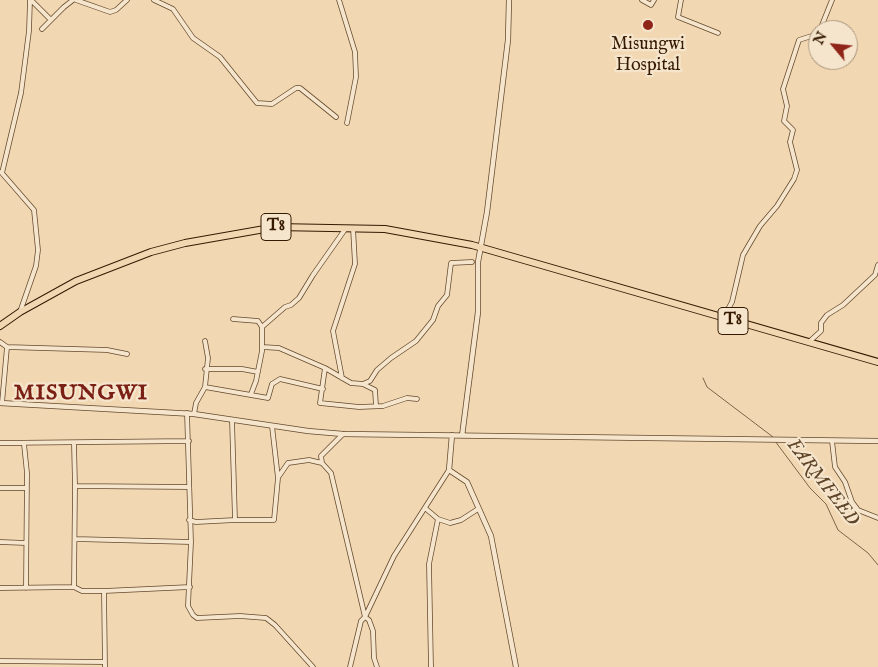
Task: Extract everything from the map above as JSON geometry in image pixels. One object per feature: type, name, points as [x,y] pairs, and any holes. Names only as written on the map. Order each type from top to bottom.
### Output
[{"type":"highway","name":"T8","points":[[0,326],[20,312],[76,282],[113,266],[168,247],[269,228],[350,228],[395,230],[481,248],[878,362]]},
{"type":"street","points":[[30,0],[51,20]]},
{"type":"street","points":[[20,312],[36,266],[38,250],[34,210],[1,172],[20,93],[29,32],[30,0]]},
{"type":"street","points":[[42,30],[75,0],[110,12],[116,10],[127,0]]},
{"type":"street","points":[[154,0],[173,9],[193,38],[220,57],[258,103],[272,104],[296,88],[300,88],[336,116]]},
{"type":"street","points":[[339,0],[355,52],[356,69],[346,123]]},
{"type":"street","points":[[462,436],[478,312],[478,262],[508,40],[509,0]]},
{"type":"street","points":[[642,0],[651,5],[654,0]]},
{"type":"street","points":[[681,0],[678,17],[718,33]]},
{"type":"street","points":[[824,20],[832,0]]},
{"type":"street","points":[[723,318],[732,302],[743,255],[760,226],[794,179],[797,170],[790,142],[793,130],[784,121],[787,106],[783,89],[799,40],[808,37]]},
{"type":"street","points":[[262,328],[285,307],[291,305],[299,298],[350,228]]},
{"type":"street","points":[[342,378],[333,331],[355,264],[350,228]]},
{"type":"street","points":[[363,384],[370,381],[377,370],[391,358],[411,345],[433,320],[438,306],[447,295],[451,263],[472,262]]},
{"type":"street","points":[[808,342],[822,331],[821,323],[827,315],[843,305],[877,276],[878,265]]},
{"type":"street","points":[[233,319],[258,322],[262,328],[262,347],[258,372],[251,394]]},
{"type":"street","points":[[194,414],[196,403],[205,387],[205,369],[208,358],[205,341]]},
{"type":"street","points":[[0,342],[6,347],[107,350],[127,354]]},
{"type":"street","points":[[6,347],[1,403],[187,413],[272,426],[343,434],[878,441]]},
{"type":"street","points":[[262,347],[278,348],[325,368],[351,382],[363,384],[375,390],[376,406]]},
{"type":"street","points":[[325,368],[320,403],[359,407],[376,406],[407,398],[416,399]]},
{"type":"street","points":[[205,369],[242,369],[258,372]]},
{"type":"street","points":[[205,387],[268,398],[272,384],[280,379],[323,389]]},
{"type":"street","points":[[187,413],[191,542],[188,606],[197,618],[240,616],[266,618],[275,625],[313,667]]},
{"type":"street","points":[[232,420],[235,520]]},
{"type":"street","points":[[189,520],[196,522],[274,520],[278,478],[272,426]]},
{"type":"street","points":[[343,434],[321,456],[322,463],[331,473],[365,617],[369,620],[373,631],[374,658],[377,667]]},
{"type":"street","points":[[350,667],[361,622],[394,556],[449,470],[452,436]]},
{"type":"street","points":[[0,443],[189,441]]},
{"type":"street","points":[[832,441],[834,467],[845,482],[852,502],[858,510],[878,518]]},
{"type":"street","points":[[74,443],[74,587]]},
{"type":"street","points":[[24,444],[26,588]]},
{"type":"street","points":[[278,478],[288,463],[309,460],[322,463]]},
{"type":"street","points":[[449,470],[467,482],[491,536],[516,667]]},
{"type":"street","points":[[75,486],[189,487]]},
{"type":"street","points":[[0,488],[26,488]]},
{"type":"street","points":[[425,508],[438,519],[450,523],[461,520],[478,510]]},
{"type":"street","points":[[431,667],[429,564],[438,519]]},
{"type":"street","points":[[74,539],[191,542]]},
{"type":"street","points":[[0,542],[26,543]]},
{"type":"street","points":[[0,588],[74,587],[82,591],[190,587]]},
{"type":"street","points":[[0,662],[105,665],[104,590]]},
{"type":"street","points":[[31,667],[36,662]]},
{"type":"waterway","name":"FARMFEED","points":[[703,378],[707,387],[773,437]]},
{"type":"waterway","name":"FARMFEED","points":[[775,441],[810,488],[826,504],[838,530],[868,553],[878,565]]},
{"type":"place","name":"Misungwi Hospital","points":[[648,25]]},
{"type":"district","name":"MISUNGWI","points":[[81,394]]}]
